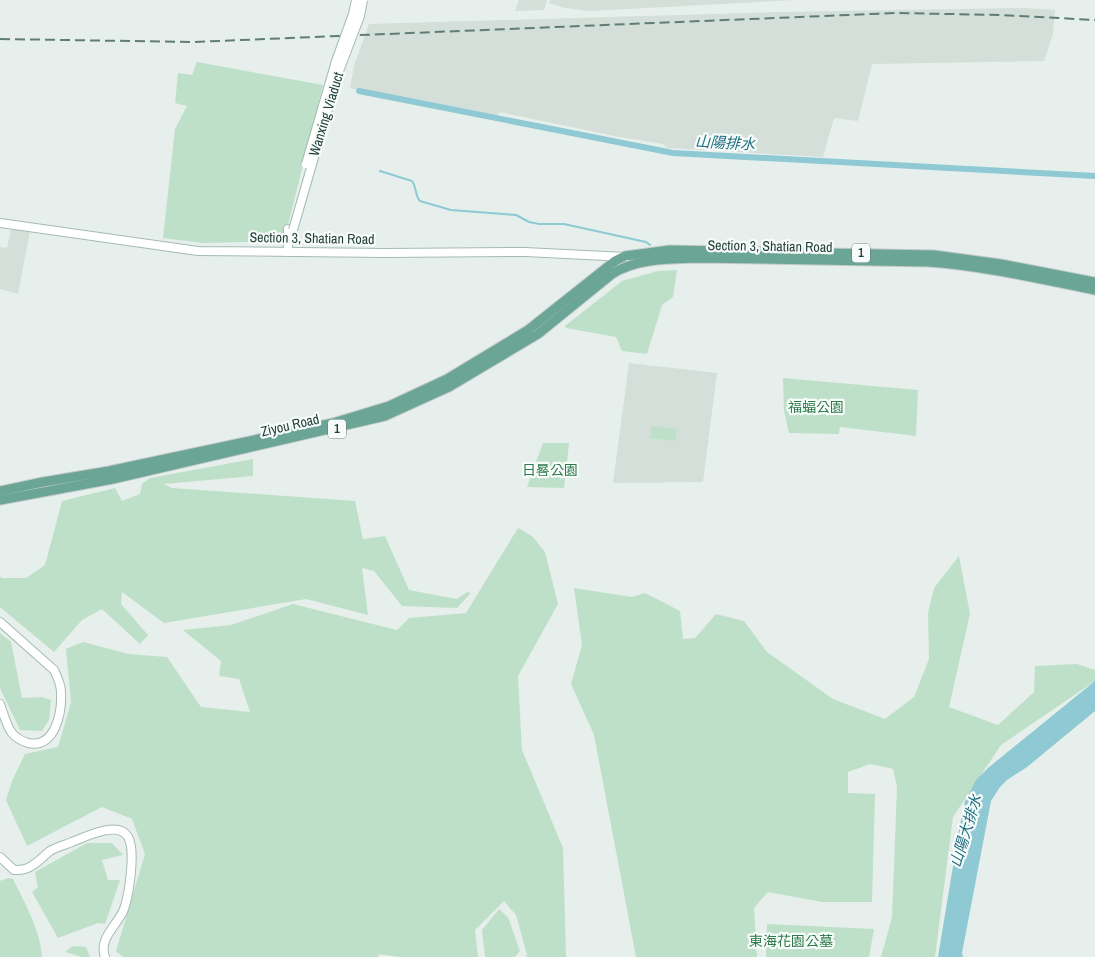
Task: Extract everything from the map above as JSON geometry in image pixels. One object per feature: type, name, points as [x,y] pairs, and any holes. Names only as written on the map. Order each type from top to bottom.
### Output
[{"type":"main road","name":"Section 3, Shatian Road","points":[[625,256],[670,250],[852,257],[956,264],[1095,290]]},
{"type":"main road","name":"Section 3, Shatian Road","points":[[635,264],[671,259],[700,258],[934,255],[1001,264],[1095,282]]},
{"type":"main road","name":"Ziyou Road","points":[[0,491],[109,471],[333,424],[437,388],[447,379],[528,330],[615,261],[625,256]]},
{"type":"main road","name":"Ziyou Road","points":[[0,500],[113,478],[348,426],[385,416],[538,334],[612,274],[622,268],[635,264]]},
{"type":"street","name":"Wanxing Viaduct","points":[[290,229],[336,61],[353,14],[356,0]]},
{"type":"street","name":"Wanxing Viaduct","points":[[290,229],[339,71],[360,16],[363,0]]},
{"type":"street","name":"Section 3, Shatian Road","points":[[0,223],[198,251],[525,252],[625,256]]},
{"type":"street","points":[[288,252],[290,229]]},
{"type":"street","points":[[625,256],[635,264]]},
{"type":"street","points":[[0,622],[54,670],[61,690],[55,729],[44,741],[37,743],[21,741],[11,733],[0,704]]},
{"type":"street","points":[[0,857],[14,870],[25,869],[51,851],[93,834],[106,830],[124,832],[131,844],[133,854],[131,872],[124,909],[103,944],[105,957]]},
{"type":"shaded area","points":[[519,0],[547,0],[544,10],[515,11]]},
{"type":"shaded area","points":[[550,0],[795,0],[590,11],[565,8],[549,3]]},
{"type":"shaded area","points":[[1024,8],[1055,10],[1053,34],[1044,61],[872,64],[858,121],[834,118],[823,157],[667,148],[663,144],[619,137],[500,112],[495,118],[350,88],[354,66],[369,24],[777,12]]},
{"type":"shaded area","points":[[11,228],[30,231],[18,294],[0,289],[0,247],[7,248]]},
{"type":"shaded area","points":[[629,363],[717,373],[703,482],[613,483]]},
{"type":"green space","points":[[197,62],[323,85],[284,241],[203,243],[163,238],[175,129],[187,106],[175,103],[178,73],[192,75]]},
{"type":"green space","points":[[677,270],[673,297],[662,305],[647,354],[622,351],[616,337],[566,328],[565,326],[622,281],[658,271]]},
{"type":"green space","name":"福蝠公園","points":[[783,378],[918,390],[916,436],[840,427],[839,434],[789,433],[784,411]]},
{"type":"green space","points":[[652,426],[677,429],[675,441],[650,438]]},
{"type":"green space","name":"日晷公園","points":[[543,443],[569,443],[564,488],[527,487]]},
{"type":"green space","points":[[253,459],[253,476],[164,484],[172,488],[355,501],[363,539],[385,536],[409,590],[457,599],[467,592],[471,593],[457,608],[402,606],[374,571],[362,568],[368,615],[306,599],[164,623],[122,592],[121,604],[148,635],[140,644],[102,609],[82,620],[54,652],[0,607],[0,575],[1,578],[26,578],[45,565],[62,501],[115,488],[122,501],[140,494],[142,484],[150,478]]},
{"type":"green space","points":[[518,528],[532,536],[545,552],[558,604],[518,676],[522,750],[563,848],[566,957],[526,957],[516,915],[504,901],[475,930],[478,957],[399,957],[379,954],[378,957],[123,957],[116,951],[145,854],[132,819],[102,807],[27,846],[6,800],[12,781],[25,754],[58,747],[71,702],[66,649],[83,642],[129,654],[167,657],[201,707],[250,712],[239,679],[219,676],[221,661],[183,630],[231,625],[293,604],[397,630],[409,618],[466,613]]},
{"type":"green space","points":[[959,556],[970,614],[949,707],[998,725],[1034,692],[1035,666],[1077,664],[1095,670],[1095,681],[1001,745],[953,817],[935,957],[881,957],[892,917],[897,787],[893,769],[870,764],[848,772],[848,793],[875,794],[872,902],[822,902],[768,892],[754,908],[757,957],[636,957],[594,735],[571,684],[582,645],[574,588],[632,597],[645,593],[680,611],[683,639],[695,638],[716,614],[744,621],[767,652],[833,699],[885,719],[914,697],[929,659],[928,613],[934,588]]},
{"type":"green space","points":[[0,633],[11,642],[22,698],[42,697],[51,700],[49,720],[42,731],[20,730],[0,688]]},
{"type":"green space","points":[[87,843],[112,843],[123,855],[102,860],[108,880],[120,880],[105,924],[98,923],[58,938],[32,892],[38,887],[35,872]]},
{"type":"green space","points":[[8,878],[13,879],[31,917],[41,947],[42,957],[0,957],[0,881]]},
{"type":"green space","points":[[499,909],[508,917],[520,951],[515,957],[485,957],[482,930]]},
{"type":"green space","name":"東海花園公墓","points":[[767,924],[874,929],[869,957],[766,957]]},
{"type":"green space","points":[[73,946],[86,947],[90,957],[82,957],[65,952]]},
{"type":"water","name":"山陽大排水","points":[[1095,681],[1095,711],[1027,767],[1007,780],[991,801],[962,953],[963,957],[938,957],[965,801],[976,780],[988,768]]},
{"type":"waterway","name":"山陽排水","points":[[359,91],[673,153],[1095,176]]},
{"type":"waterway","points":[[380,171],[412,181],[420,201],[451,210],[516,215],[529,222],[564,224],[646,242],[650,245]]},
{"type":"railway","points":[[0,39],[193,42],[896,13],[1001,15],[1095,20]]}]
